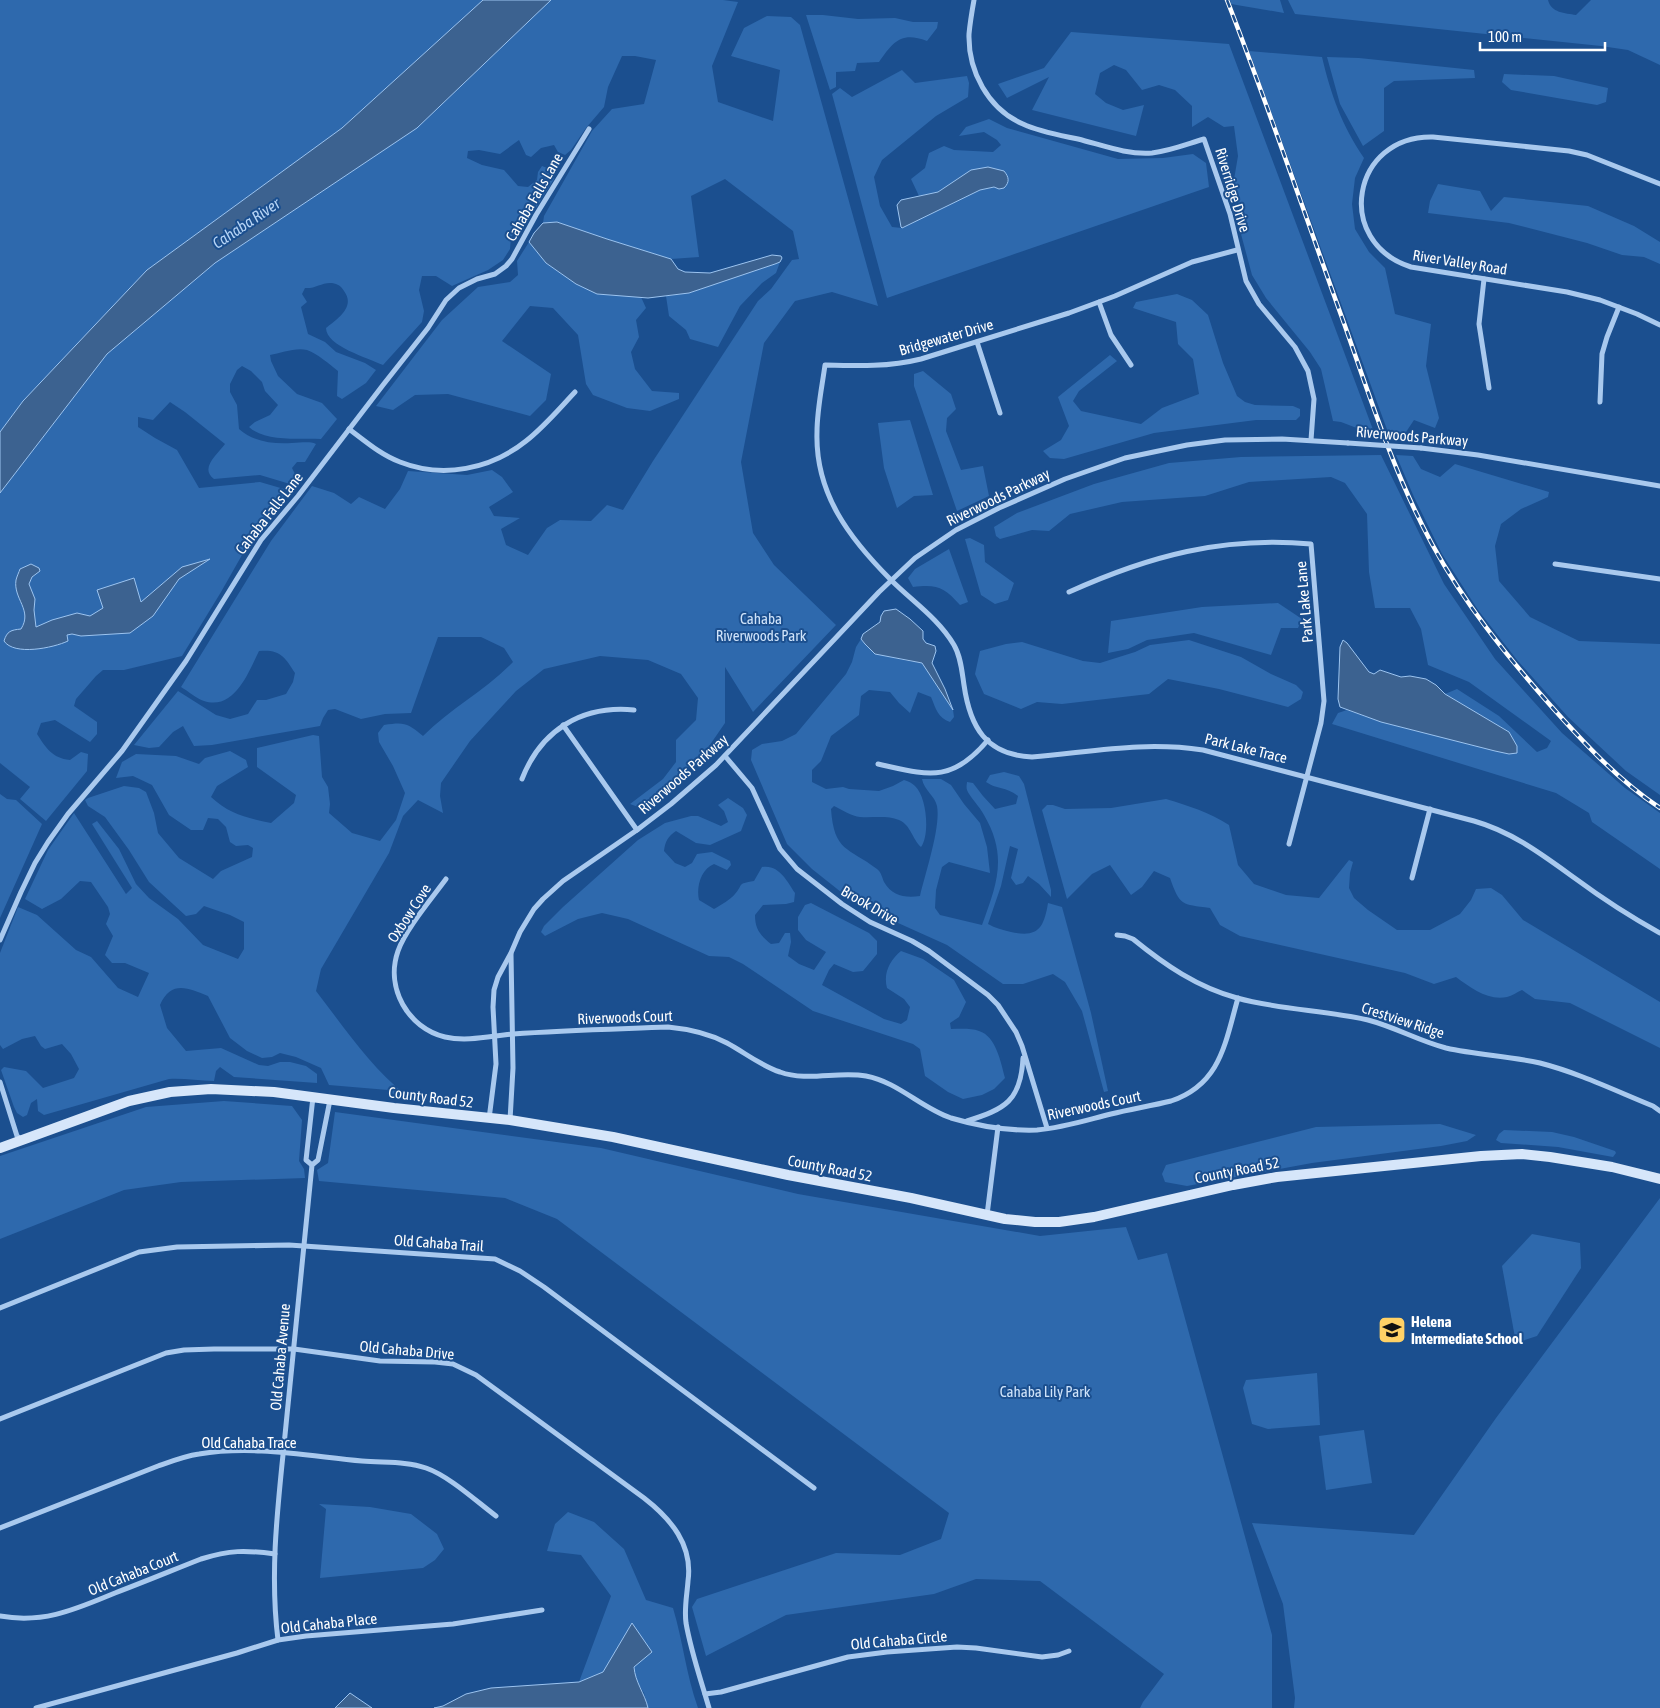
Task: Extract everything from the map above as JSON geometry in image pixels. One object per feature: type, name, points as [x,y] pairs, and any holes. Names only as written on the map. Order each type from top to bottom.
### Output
[{"type":"main road","name":"County Road 52","points":[[0,1148],[129,1101],[170,1092],[212,1089],[274,1092],[510,1120],[614,1137],[788,1175],[1019,1221],[1059,1222],[1094,1217],[1233,1185],[1277,1177],[1481,1156],[1522,1154],[1550,1157],[1612,1167],[1660,1179]]},
{"type":"street","name":"Riverridge Drive","points":[[974,0],[969,33],[972,60],[979,82],[995,104],[1013,119],[1032,128],[1132,152],[1163,151],[1204,139],[1230,214],[1244,276],[1252,294],[1295,347],[1308,371],[1314,399],[1312,440]]},
{"type":"street","name":"Cahaba Falls Lane","points":[[0,940],[35,863],[48,842],[68,814],[122,752],[186,661],[261,540],[298,496],[428,328],[446,300],[460,288],[477,279],[495,274],[512,259],[588,129]]},
{"type":"street","name":"River Valley Road","points":[[1660,184],[1600,159],[1569,151],[1433,137],[1411,139],[1390,148],[1378,159],[1370,171],[1362,192],[1361,208],[1369,235],[1374,244],[1387,256],[1411,267],[1567,292],[1600,300],[1660,325]]},
{"type":"street","name":"Bridgewater Drive","points":[[890,580],[844,526],[835,510],[821,474],[817,433],[825,365],[878,366],[903,364],[1099,302],[1182,265],[1237,250]]},
{"type":"street","points":[[1484,279],[1479,324],[1489,388]]},
{"type":"street","points":[[1099,302],[1111,335],[1131,365]]},
{"type":"street","points":[[1600,402],[1602,354],[1619,307]]},
{"type":"street","points":[[977,342],[1000,413]]},
{"type":"street","points":[[349,429],[373,447],[399,462],[427,470],[462,470],[485,464],[514,450],[543,427],[575,392]]},
{"type":"street","name":"Riverwoods Parkway","points":[[489,1119],[496,1064],[492,1006],[494,990],[498,977],[527,920],[543,899],[563,881],[637,830],[684,792],[725,756],[890,580],[932,545],[977,518],[1092,469],[1161,450],[1206,442],[1256,439],[1312,440],[1421,448],[1478,455],[1660,486]]},
{"type":"street","name":"Park Lake Lane","points":[[1069,592],[1120,570],[1162,556],[1226,544],[1262,541],[1311,544],[1324,701],[1321,723],[1289,844]]},
{"type":"street","points":[[1555,564],[1660,579]]},
{"type":"street","name":"Park Lake Trace","points":[[890,580],[938,624],[955,647],[960,660],[968,710],[976,727],[988,740],[1008,753],[1032,757],[1131,746],[1185,747],[1220,753],[1486,824],[1508,833],[1532,848],[1612,904],[1660,933]]},
{"type":"street","points":[[522,779],[535,752],[563,725],[594,712],[614,709],[634,710]]},
{"type":"street","points":[[563,725],[637,830]]},
{"type":"street","points":[[878,764],[921,773],[941,772],[955,768],[968,761],[988,740]]},
{"type":"street","name":"Brook Drive","points":[[725,756],[752,788],[780,849],[797,869],[842,904],[870,922],[929,951],[988,995],[998,1005],[1016,1032],[1047,1128]]},
{"type":"street","points":[[1412,878],[1430,809]]},
{"type":"street","name":"Oxbow Cove","points":[[446,879],[407,934],[398,950],[394,967],[397,993],[410,1016],[430,1032],[455,1039],[495,1037]]},
{"type":"street","name":"Crestview Ridge","points":[[1117,935],[1133,939],[1162,962],[1191,980],[1238,998],[1363,1019],[1386,1025],[1445,1047],[1539,1063],[1653,1106],[1660,1111]]},
{"type":"street","name":"Riverwoods Parkway","points":[[510,1120],[513,1068],[511,953]]},
{"type":"street","name":"Riverwoods Court","points":[[495,1037],[512,1034],[681,1028],[726,1042],[778,1072],[790,1075],[866,1076],[878,1079],[939,1113],[966,1122],[1020,1130],[1067,1126],[1171,1101],[1192,1092],[1210,1075],[1220,1060],[1238,998]]},
{"type":"street","name":"Brook Drive","points":[[966,1122],[1000,1108],[1011,1098],[1019,1088],[1023,1076],[1024,1053]]},
{"type":"street","points":[[0,1082],[17,1136],[21,1140]]},
{"type":"street","name":"Old Cahaba Avenue","points":[[312,1165],[306,1160],[313,1097]]},
{"type":"street","name":"Old Cahaba Avenue","points":[[278,1640],[274,1610],[274,1554],[283,1452],[312,1165],[318,1160],[330,1099]]},
{"type":"street","points":[[987,1215],[998,1127]]},
{"type":"street","name":"Old Cahaba Trail","points":[[0,1308],[139,1252],[176,1246],[304,1246],[488,1258],[508,1264],[544,1287],[814,1488]]},
{"type":"street","name":"Old Cahaba Drive","points":[[0,1418],[166,1353],[194,1349],[294,1349],[380,1361],[453,1364],[464,1368],[506,1396],[660,1511],[677,1531],[689,1563],[685,1597],[686,1623],[709,1708]]},
{"type":"street","name":"Old Cahaba Trace","points":[[0,1528],[158,1466],[185,1457],[218,1452],[283,1452],[363,1461],[401,1462],[416,1465],[440,1475],[496,1516]]},
{"type":"street","name":"Old Cahaba Court","points":[[0,1616],[16,1619],[33,1619],[64,1613],[201,1558],[223,1552],[238,1550],[274,1554]]},
{"type":"street","name":"Old Cahaba Place","points":[[36,1708],[278,1640],[452,1624],[542,1610]]},
{"type":"street","name":"Old Cahaba Circle","points":[[705,1694],[721,1692],[865,1654],[957,1647],[1052,1657],[1069,1651]]},
{"type":"green space","points":[[0,0],[483,0],[342,128],[147,270],[23,401],[0,432]]},
{"type":"green space","name":"Cahaba Riverwoods Park","points":[[551,0],[723,0],[738,2],[712,66],[718,102],[773,121],[780,70],[731,56],[744,28],[767,16],[791,17],[800,25],[878,306],[832,292],[795,301],[764,343],[741,462],[753,533],[774,565],[836,625],[753,712],[725,667],[725,723],[705,752],[641,808],[630,804],[663,779],[676,762],[676,740],[696,720],[698,698],[681,674],[648,660],[600,656],[544,669],[516,691],[470,741],[441,783],[440,796],[443,813],[418,800],[403,816],[389,853],[321,969],[316,991],[369,1059],[406,1095],[406,1098],[399,1099],[388,1090],[329,1085],[321,1068],[296,1057],[280,1053],[272,1057],[262,1058],[247,1051],[230,1038],[208,996],[181,988],[169,992],[160,1005],[167,1028],[186,1051],[221,1048],[259,1065],[268,1066],[280,1062],[290,1062],[306,1066],[317,1074],[317,1083],[234,1077],[220,1067],[216,1071],[214,1081],[169,1079],[44,1115],[38,1111],[37,1099],[31,1103],[27,1115],[23,1117],[17,1113],[14,1107],[1,1070],[4,1067],[26,1071],[43,1088],[74,1078],[79,1069],[71,1054],[62,1044],[45,1049],[35,1036],[22,1039],[3,1049],[0,1045],[0,953],[18,907],[37,915],[76,950],[91,957],[118,988],[138,997],[149,973],[125,963],[112,963],[105,955],[113,936],[106,924],[110,914],[108,907],[91,882],[80,881],[61,899],[42,909],[25,899],[48,850],[74,813],[126,894],[132,888],[92,824],[97,821],[119,849],[136,884],[149,898],[178,919],[203,945],[238,959],[244,949],[244,922],[204,906],[196,914],[186,916],[149,882],[105,817],[88,806],[85,800],[124,786],[139,788],[146,792],[154,813],[158,833],[179,858],[213,879],[221,871],[252,857],[253,848],[248,845],[236,846],[230,842],[226,827],[218,819],[208,818],[203,830],[191,830],[169,815],[152,785],[133,776],[116,778],[122,762],[136,754],[176,756],[199,764],[205,758],[230,751],[246,760],[248,767],[217,786],[211,797],[225,808],[271,823],[294,803],[296,795],[257,767],[257,748],[313,735],[319,736],[322,777],[328,787],[329,813],[352,833],[380,841],[396,820],[405,793],[393,766],[379,742],[378,733],[384,725],[405,724],[423,736],[513,662],[504,648],[481,637],[438,637],[411,713],[385,714],[361,719],[335,709],[328,710],[320,726],[212,745],[194,746],[183,726],[173,732],[159,747],[149,748],[134,745],[178,691],[216,715],[230,719],[248,714],[257,700],[266,700],[286,694],[293,682],[295,673],[285,658],[272,651],[259,651],[239,687],[224,700],[215,703],[204,701],[181,687],[271,541],[312,486],[334,493],[351,504],[359,497],[385,509],[400,489],[408,471],[467,475],[492,470],[502,477],[513,492],[489,507],[494,516],[520,518],[501,529],[506,545],[528,555],[547,528],[560,520],[591,521],[607,505],[623,510],[758,301],[771,289],[792,260],[799,259],[793,231],[725,179],[691,196],[699,257],[671,259],[557,222],[543,223],[544,216],[592,131],[612,109],[644,104],[656,60],[635,56],[622,56],[608,87],[604,107],[571,150],[565,155],[558,152],[554,145],[541,148],[531,157],[526,155],[519,140],[500,154],[479,150],[468,151],[467,158],[482,165],[504,170],[518,186],[528,187],[537,180],[538,172],[542,166],[550,169],[554,179],[534,211],[511,237],[510,249],[503,260],[488,270],[452,286],[436,276],[422,276],[419,290],[424,311],[422,322],[383,365],[340,346],[328,334],[326,328],[340,317],[348,302],[344,291],[340,287],[336,284],[328,283],[305,288],[302,294],[307,302],[301,307],[308,334],[325,342],[336,352],[365,363],[376,370],[366,383],[342,399],[337,396],[338,371],[315,354],[307,350],[298,349],[270,355],[278,376],[297,394],[322,403],[337,419],[321,439],[273,437],[256,432],[249,427],[270,415],[278,405],[265,391],[262,382],[251,371],[242,366],[237,370],[230,384],[230,392],[237,405],[239,429],[251,437],[264,441],[277,443],[308,442],[316,444],[305,462],[297,462],[292,468],[296,476],[290,484],[260,475],[214,479],[208,470],[209,466],[225,444],[170,402],[153,420],[138,417],[138,427],[177,450],[199,488],[260,482],[284,489],[283,500],[242,555],[182,656],[124,670],[103,670],[76,699],[74,706],[97,722],[97,734],[90,742],[55,720],[41,723],[37,734],[43,744],[54,755],[64,759],[70,760],[81,752],[88,754],[87,771],[46,821],[20,799],[30,787],[0,763],[0,493],[107,354],[215,263],[417,128]]},
{"type":"green space","points":[[1230,0],[1280,0],[1284,13],[1231,4]]},
{"type":"green space","points":[[1288,0],[1548,0],[1555,10],[1576,15],[1591,0],[1660,0],[1660,65],[1628,50],[1601,46],[1295,14]]},
{"type":"green space","points":[[806,15],[858,19],[895,18],[913,22],[938,22],[937,28],[927,41],[910,37],[898,40],[879,62],[857,63],[855,71],[836,72],[836,87],[830,90]]},
{"type":"green space","points":[[1071,32],[1229,44],[1375,435],[1341,422],[1333,421],[1321,369],[1310,352],[1266,298],[1252,275],[1231,197],[1238,156],[1234,126],[1224,127],[1208,117],[1192,127],[1192,106],[1175,90],[1159,85],[1142,90],[1126,70],[1114,65],[1100,73],[1095,94],[1106,103],[1123,110],[1144,105],[1136,136],[1032,110],[1049,77],[1007,98],[998,84],[1044,68]]},
{"type":"green space","points":[[1249,51],[1322,57],[1338,110],[1349,134],[1364,158],[1355,178],[1352,204],[1355,229],[1369,252],[1385,268],[1395,314],[1431,324],[1426,366],[1439,418],[1435,428],[1414,420],[1404,435],[1393,437],[1389,435]]},
{"type":"green space","points":[[1327,57],[1359,58],[1474,70],[1475,78],[1394,81],[1384,88],[1384,131],[1363,146],[1340,104]]},
{"type":"green space","points":[[902,70],[915,83],[967,76],[969,83],[968,97],[936,116],[882,160],[874,177],[880,206],[892,227],[902,228],[980,190],[994,187],[999,189],[971,170],[938,192],[919,196],[911,179],[925,168],[929,153],[944,146],[954,150],[993,152],[1001,145],[997,140],[984,132],[959,136],[966,127],[989,119],[1007,128],[1118,159],[1163,158],[1193,154],[1206,163],[1209,187],[887,298],[832,94],[840,88],[852,97]]},
{"type":"green space","points":[[1504,74],[1554,76],[1608,88],[1606,102],[1597,105],[1511,90],[1502,82]]},
{"type":"green space","points":[[1438,184],[1480,191],[1491,211],[1504,197],[1588,206],[1634,226],[1660,242],[1660,264],[1644,257],[1622,255],[1587,243],[1509,223],[1428,213],[1430,201]]},
{"type":"green space","points":[[529,242],[546,263],[576,284],[597,294],[641,297],[646,308],[636,320],[639,337],[631,352],[635,369],[652,391],[679,393],[679,399],[650,411],[627,408],[593,395],[586,384],[578,335],[553,308],[530,306],[502,341],[551,374],[546,400],[530,416],[448,394],[415,395],[393,410],[376,406],[442,320],[478,287],[510,282],[518,275],[517,261]]},
{"type":"green space","points":[[780,262],[776,273],[762,283],[740,306],[718,347],[690,339],[686,330],[669,316],[666,296],[689,293]]},
{"type":"green space","points":[[1177,294],[1192,300],[1208,315],[1223,363],[1237,396],[1245,402],[1255,405],[1293,406],[1300,409],[1300,416],[1296,420],[1256,420],[1154,433],[1064,459],[1050,458],[1043,451],[1061,440],[1069,426],[1058,397],[1110,355],[1117,361],[1079,391],[1073,401],[1081,411],[1141,424],[1162,408],[1199,394],[1193,359],[1178,344],[1176,322],[1133,308],[1136,302]]},
{"type":"green space","points":[[923,371],[951,394],[956,409],[947,418],[946,431],[961,470],[983,466],[989,496],[957,511],[914,386],[914,374]]},
{"type":"green space","points":[[910,420],[933,495],[914,496],[897,508],[884,468],[878,423]]},
{"type":"green space","points":[[1381,455],[1444,584],[1495,659],[1562,733],[1625,788],[1660,813],[1660,869],[1592,822],[1589,813],[1556,793],[1332,724],[1338,713],[1347,710],[1381,722],[1509,754],[1509,732],[1445,694],[1457,689],[1499,716],[1537,752],[1547,748],[1551,741],[1469,682],[1428,665],[1421,629],[1410,608],[1375,608],[1369,572],[1367,514],[1345,483],[1331,477],[1249,482],[1205,496],[1122,502],[1070,514],[1049,531],[1032,530],[1000,539],[996,536],[994,527],[1017,513],[1094,484],[1169,463],[1241,457]]},
{"type":"green space","points":[[1396,455],[1413,456],[1421,469],[1440,477],[1455,464],[1549,492],[1548,497],[1521,509],[1501,524],[1495,546],[1499,581],[1530,617],[1579,641],[1660,644],[1660,795],[1626,771],[1568,717],[1517,660],[1478,610],[1442,554]]},
{"type":"green space","points":[[970,538],[984,545],[985,562],[1014,583],[1008,600],[995,604],[981,595],[965,539]]},
{"type":"green space","points":[[949,549],[968,602],[960,605],[940,588],[928,586],[913,587],[908,578],[915,569]]},
{"type":"green space","points":[[1278,603],[1302,619],[1298,628],[1281,628],[1271,655],[1194,633],[1147,640],[1128,649],[1108,653],[1111,621],[1202,607]]},
{"type":"green space","points":[[861,639],[872,650],[897,659],[922,663],[953,710],[954,717],[950,722],[943,718],[931,697],[918,692],[910,713],[890,692],[869,690],[861,696],[859,715],[831,736],[821,761],[812,770],[812,782],[826,789],[843,787],[879,791],[904,780],[915,786],[922,798],[926,816],[926,834],[921,847],[906,825],[899,820],[885,817],[857,816],[834,806],[831,809],[833,823],[839,841],[850,852],[878,870],[887,887],[895,893],[909,897],[920,896],[935,838],[938,815],[936,802],[922,779],[941,779],[951,785],[980,823],[987,847],[990,873],[949,862],[942,867],[936,890],[935,908],[940,915],[982,925],[996,883],[998,857],[991,830],[982,812],[968,792],[967,782],[973,783],[995,809],[1016,804],[1018,796],[986,782],[990,775],[1004,772],[1019,776],[1024,784],[1051,890],[1051,897],[1039,884],[1028,876],[1023,883],[1016,885],[1011,878],[1018,849],[1010,846],[1001,886],[988,924],[1011,932],[1028,934],[1034,932],[1042,925],[1048,903],[1062,907],[1091,1013],[1108,1091],[1104,1092],[1082,1011],[1065,982],[1053,974],[1023,984],[1003,984],[947,945],[887,918],[846,896],[812,869],[787,844],[751,760],[752,750],[762,744],[782,741],[796,734],[846,674]]},
{"type":"green space","points":[[1189,640],[1241,657],[1271,674],[1296,685],[1303,692],[1301,699],[1288,707],[1219,689],[1168,679],[1149,694],[1062,704],[1037,702],[1021,709],[984,694],[975,674],[980,651],[1006,644],[1022,642],[1083,661],[1100,663],[1135,652],[1150,645]]},
{"type":"green space","points":[[0,794],[7,799],[16,800],[42,824],[0,918]]},
{"type":"green space","points":[[728,798],[743,808],[747,815],[741,831],[710,845],[696,843],[676,831],[669,837],[665,845],[664,851],[675,863],[685,867],[692,863],[697,854],[712,852],[730,861],[731,865],[727,870],[714,864],[706,870],[700,879],[699,900],[714,909],[731,898],[742,884],[754,881],[762,867],[773,868],[778,871],[795,893],[794,902],[763,905],[755,915],[757,928],[761,935],[771,944],[779,943],[785,933],[790,933],[791,942],[788,956],[799,964],[814,970],[826,952],[806,940],[798,930],[798,917],[805,905],[811,903],[869,933],[877,941],[877,954],[863,971],[853,972],[834,964],[822,985],[884,1019],[901,1024],[907,1020],[910,1007],[904,999],[887,988],[886,977],[888,967],[901,951],[923,959],[954,980],[966,1002],[959,1017],[950,1023],[951,1029],[979,1031],[990,1038],[994,1044],[1005,1078],[994,1089],[982,1095],[963,1099],[948,1092],[925,1076],[920,1049],[913,1044],[813,1011],[743,964],[729,957],[709,956],[628,919],[602,913],[578,919],[545,936],[541,932],[544,926],[563,907],[638,840],[665,823],[691,816],[698,816],[721,826],[728,822],[724,811],[718,805]]},
{"type":"green space","points":[[1166,799],[1206,813],[1229,825],[1238,865],[1254,884],[1286,895],[1319,898],[1349,860],[1353,862],[1349,888],[1354,898],[1397,930],[1430,930],[1460,914],[1471,900],[1476,889],[1491,888],[1502,895],[1523,920],[1660,1002],[1660,1048],[1570,1003],[1535,999],[1522,990],[1507,997],[1493,997],[1480,993],[1456,977],[1434,984],[1405,973],[1240,936],[1220,925],[1210,908],[1193,906],[1179,899],[1170,878],[1154,871],[1142,887],[1131,895],[1110,865],[1092,874],[1067,899],[1042,810],[1047,805],[1065,809],[1111,808]]},
{"type":"green space","points":[[224,1101],[292,1106],[302,1120],[299,1161],[304,1169],[305,1178],[181,1182],[124,1190],[0,1239],[0,1156],[146,1107]]},
{"type":"green space","name":"Cahaba Lily Park","points":[[335,1112],[601,1148],[798,1194],[1040,1236],[1126,1227],[1138,1260],[1167,1253],[1272,1635],[1272,1708],[1140,1708],[1164,1674],[1040,1581],[976,1579],[934,1594],[786,1615],[706,1656],[692,1607],[697,1599],[836,1553],[900,1555],[941,1539],[949,1513],[557,1219],[505,1198],[319,1181],[317,1170],[328,1163]]},
{"type":"green space","points":[[1440,1124],[1476,1135],[1467,1141],[1441,1146],[1312,1163],[1187,1186],[1165,1182],[1162,1174],[1166,1165],[1316,1127]]},
{"type":"green space","points":[[1504,1130],[1552,1132],[1574,1137],[1615,1151],[1616,1153],[1613,1157],[1558,1147],[1501,1143],[1496,1140]]},
{"type":"green space","points":[[1660,1198],[1660,1708],[1294,1708],[1295,1698],[1283,1604],[1252,1523],[1414,1535],[1496,1418]]},
{"type":"green space","points":[[1532,1234],[1580,1243],[1581,1268],[1537,1336],[1516,1343],[1502,1266]]},
{"type":"green space","points":[[1317,1373],[1320,1425],[1268,1429],[1252,1424],[1243,1388],[1246,1380]]},
{"type":"green space","points":[[1364,1430],[1372,1483],[1326,1490],[1319,1436]]},
{"type":"green space","points":[[319,1504],[370,1507],[411,1514],[437,1534],[444,1549],[435,1560],[423,1568],[320,1578],[326,1509]]},
{"type":"green space","points":[[568,1512],[594,1522],[624,1549],[646,1600],[673,1608],[690,1683],[698,1708],[648,1708],[644,1693],[635,1678],[632,1624],[603,1672],[579,1682],[611,1596],[581,1555],[547,1551],[555,1524]]},
{"type":"water","name":"Cahaba River","points":[[483,0],[551,0],[417,128],[215,263],[107,354],[0,493],[0,432],[23,401],[147,270],[342,128]]},
{"type":"water","points":[[988,167],[1006,173],[1008,182],[1004,188],[994,187],[980,190],[901,227],[897,205],[901,200],[938,192],[971,170]]},
{"type":"water","points":[[557,222],[671,259],[678,269],[685,272],[710,273],[772,255],[781,256],[782,258],[780,262],[775,264],[689,293],[648,298],[597,294],[576,284],[546,263],[529,242],[543,223]]},
{"type":"water","points":[[210,559],[179,579],[153,616],[130,633],[81,636],[72,634],[67,635],[68,641],[34,649],[16,648],[9,646],[4,641],[8,633],[21,629],[24,622],[24,610],[17,593],[16,580],[20,569],[31,564],[39,568],[40,571],[32,577],[29,584],[35,599],[36,627],[77,613],[90,616],[103,608],[97,590],[134,578],[141,602],[182,567]]},
{"type":"water","points":[[896,609],[923,631],[923,639],[926,643],[935,646],[936,651],[932,663],[953,710],[922,663],[875,654],[861,639],[863,634],[880,622],[884,611]]},
{"type":"water","points":[[1343,640],[1369,672],[1374,674],[1380,670],[1401,677],[1410,676],[1426,679],[1445,694],[1509,732],[1517,746],[1517,753],[1509,754],[1495,751],[1381,722],[1340,707],[1338,699],[1340,647]]},
{"type":"water","points":[[632,1623],[652,1652],[634,1667],[636,1678],[648,1708],[434,1708],[443,1706],[466,1694],[491,1688],[579,1682],[603,1672]]},
{"type":"water","points":[[350,1693],[372,1708],[335,1708]]},
{"type":"railway","points":[[1227,0],[1273,122],[1384,436],[1418,518],[1444,566],[1472,608],[1534,687],[1602,760],[1660,808]]},
{"type":"place","name":"Helena Intermediate School","points":[[1392,1330]]}]
